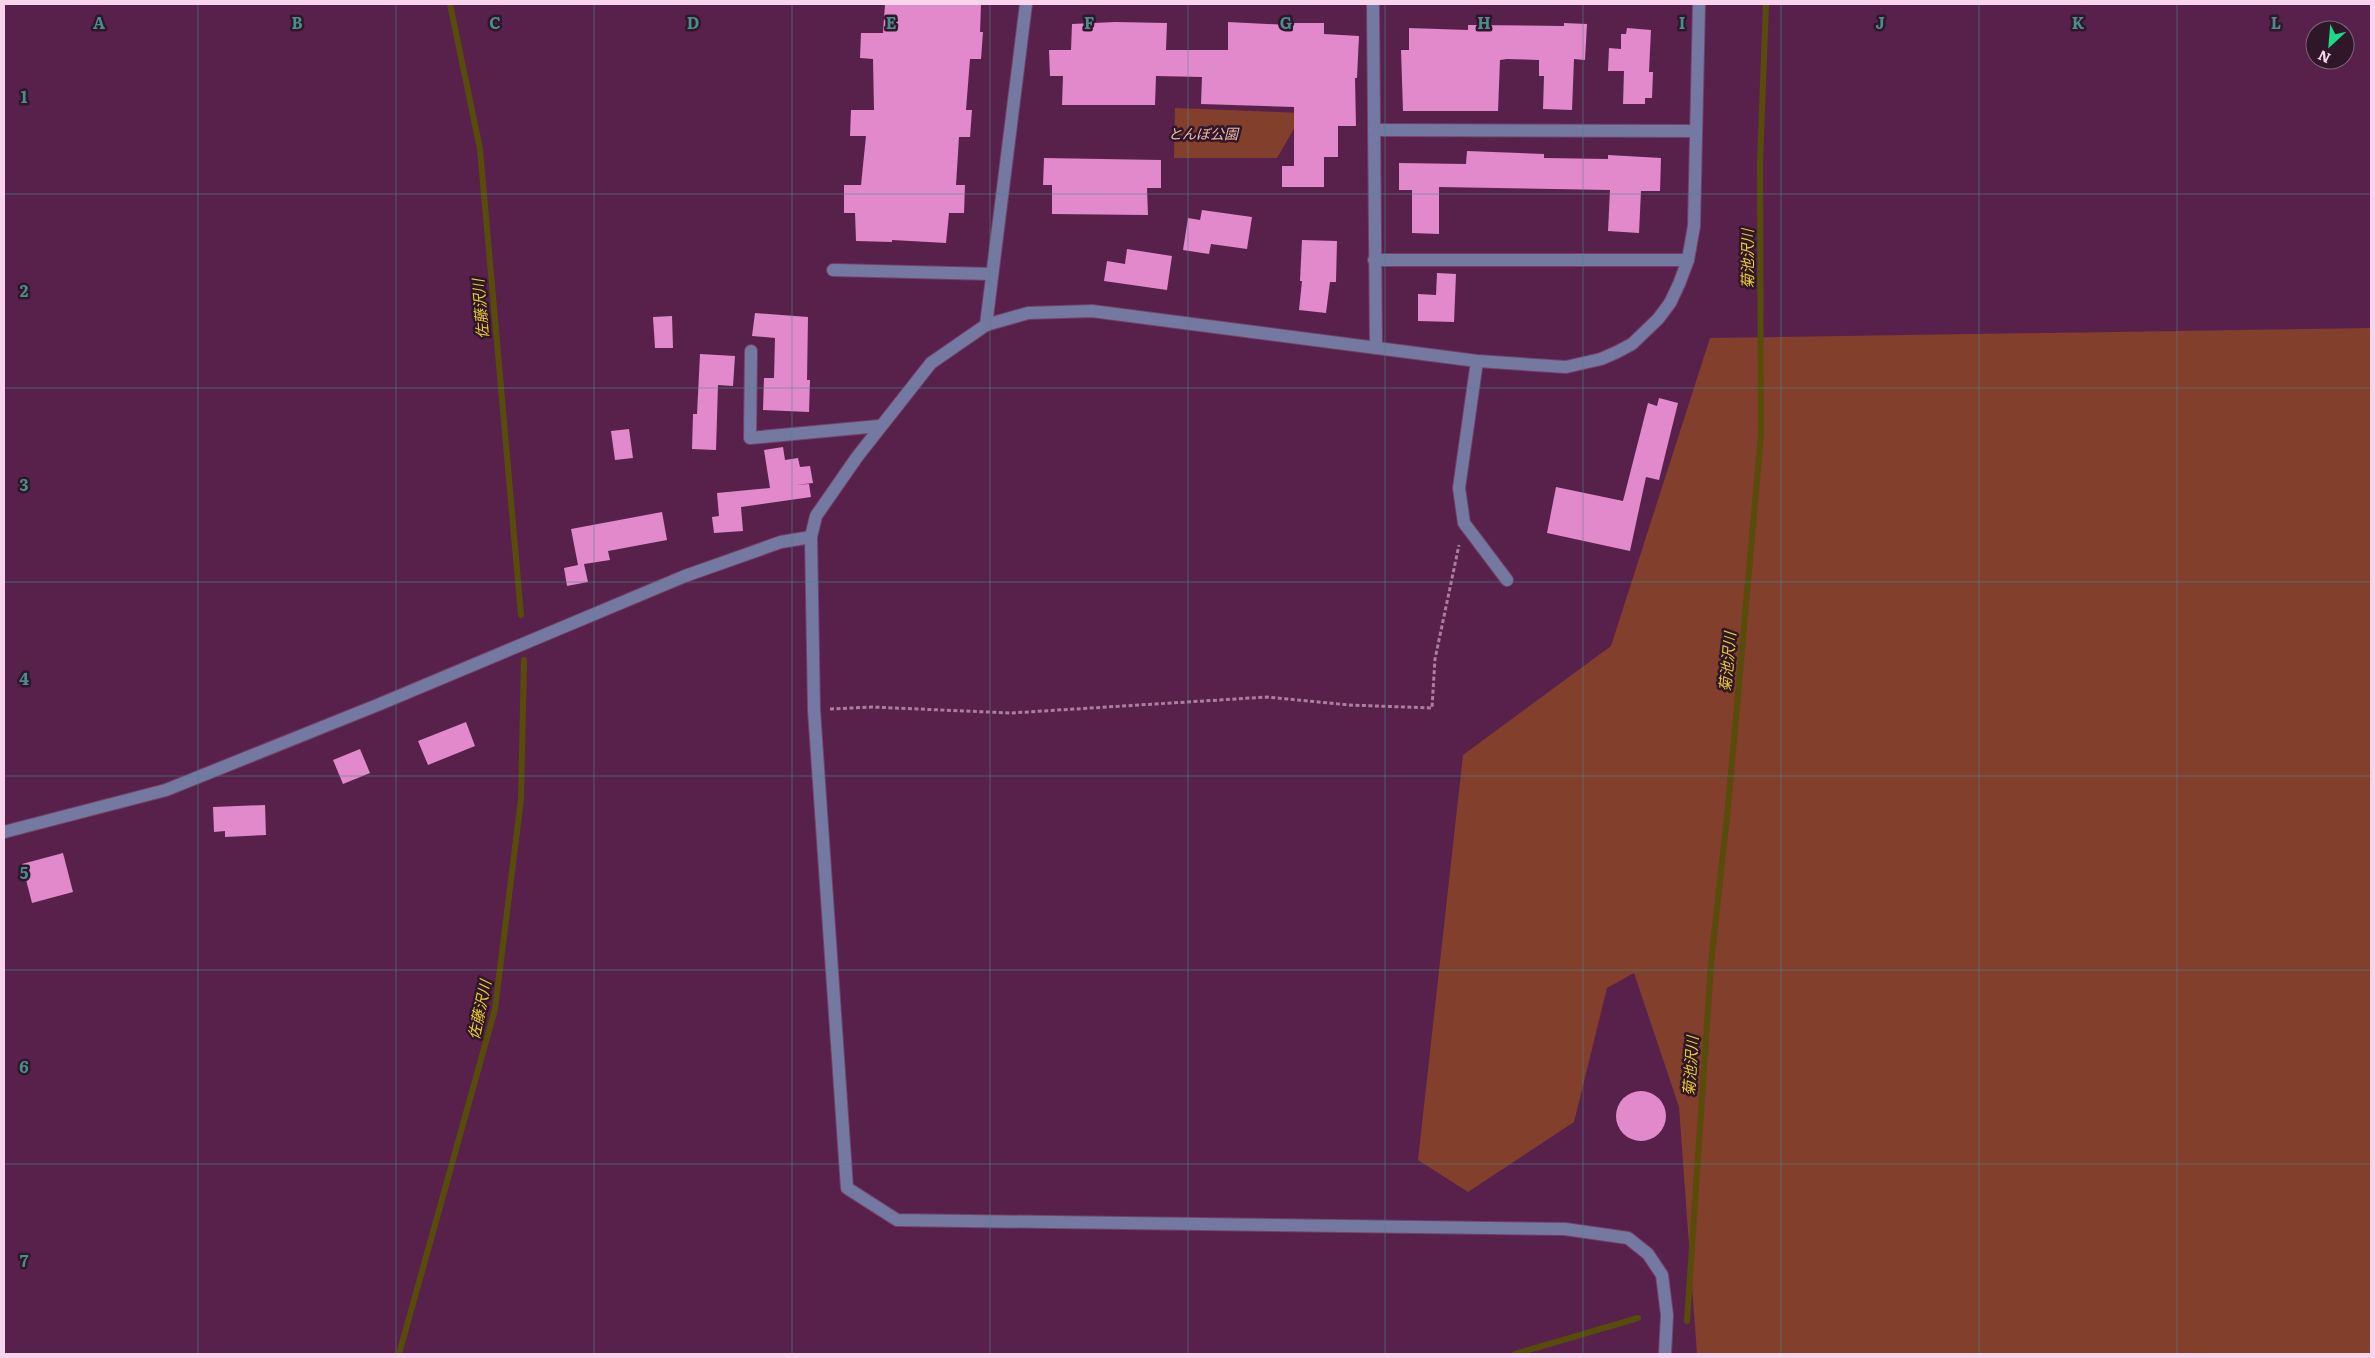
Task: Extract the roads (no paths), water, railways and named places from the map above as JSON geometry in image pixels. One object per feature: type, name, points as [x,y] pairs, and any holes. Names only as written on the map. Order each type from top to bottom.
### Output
[{"type":"street","points":[[986,325],[1026,4]]},
{"type":"street","points":[[1373,4],[1376,348]]},
{"type":"street","points":[[1665,1354],[1667,1315],[1662,1275],[1648,1254],[1628,1238],[1565,1229],[897,1220],[847,1188],[814,710],[811,537],[816,516],[879,426],[931,363],[986,325],[1028,313],[1092,311],[1477,361],[1566,367],[1601,359],[1632,344],[1658,319],[1670,303],[1688,260],[1694,226],[1699,4]]},
{"type":"street","points":[[1374,130],[1696,131]]},
{"type":"street","points":[[1374,260],[1688,260]]},
{"type":"street","points":[[833,270],[992,274]]},
{"type":"street","points":[[751,351],[750,438],[879,426]]},
{"type":"street","points":[[1477,361],[1459,488],[1464,523],[1507,580]]},
{"type":"street","points":[[4,832],[166,790],[380,704],[685,576],[781,542],[811,537]]},
{"type":"waterway","name":"佐藤沢川","points":[[450,4],[480,149],[521,615]]},
{"type":"waterway","name":"菊池沢川","points":[[1687,1321],[1711,964],[1728,807],[1761,435],[1760,162],[1766,4]]},
{"type":"waterway","name":"佐藤沢川","points":[[399,1354],[495,1009],[521,799],[524,660]]},
{"type":"waterway","name":"菊池沢川","points":[[1515,1354],[1638,1318]]},
{"type":"park label","name":"とんぼ公園","points":[[1203,134]]}]
